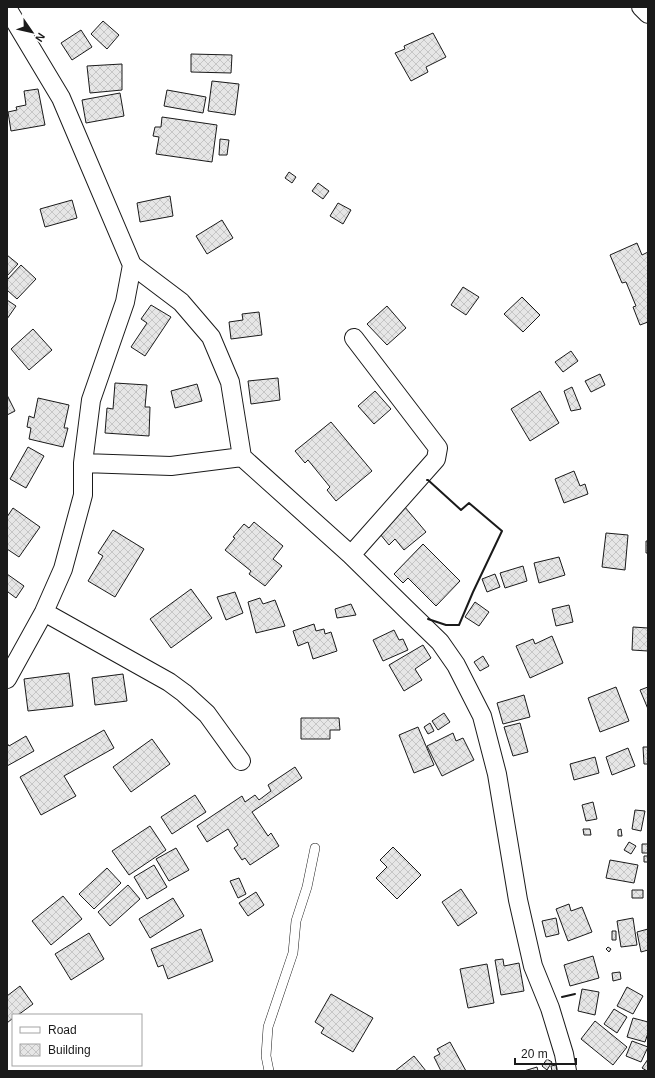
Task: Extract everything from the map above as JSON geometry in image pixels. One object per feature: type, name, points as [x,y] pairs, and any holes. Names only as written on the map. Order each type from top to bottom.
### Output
[{"type":"street","points":[[641,7],[648,14]]},
{"type":"street","points":[[7,8],[61,98],[132,265],[181,302],[211,337],[230,382],[242,457],[351,555],[440,642],[456,665],[482,716],[497,774],[518,900],[534,966],[550,1008],[564,1054],[567,1071]]},
{"type":"street","points":[[7,679],[44,612],[63,569],[83,495],[84,464],[91,400],[125,302],[132,265]]},
{"type":"street","points":[[351,555],[436,459],[438,448],[354,338]]},
{"type":"street","points":[[84,464],[171,466],[242,457]]},
{"type":"street","points":[[44,612],[169,682],[184,693],[207,714],[241,761]]},
{"type":"lane","points":[[269,1071],[266,1056],[268,1027],[293,953],[296,921],[307,887],[314,848]]},
{"type":"building","points":[[103,21],[119,35],[107,49],[91,34]]},
{"type":"building","points":[[81,30],[92,47],[72,60],[61,43]]},
{"type":"building","points":[[433,33],[446,57],[426,67],[428,72],[411,81],[395,53],[405,49],[404,46]]},
{"type":"building","points":[[191,54],[232,55],[231,73],[191,72]]},
{"type":"building","points":[[122,64],[122,90],[90,93],[87,66]]},
{"type":"building","points":[[212,81],[239,84],[235,115],[208,111]]},
{"type":"building","points":[[38,89],[45,125],[11,131],[8,112],[17,110],[16,107],[26,105],[24,91]]},
{"type":"building","points":[[167,90],[206,97],[203,113],[164,106]]},
{"type":"building","points":[[120,93],[124,116],[86,123],[82,100]]},
{"type":"building","points":[[162,117],[217,125],[212,162],[156,154],[159,137],[153,136],[155,127],[161,127]]},
{"type":"building","points":[[220,139],[229,140],[227,155],[219,155]]},
{"type":"building","points":[[289,172],[296,177],[292,183],[285,178]]},
{"type":"building","points":[[318,183],[329,191],[323,199],[312,191]]},
{"type":"building","points":[[170,196],[173,216],[140,222],[137,203]]},
{"type":"building","points":[[72,200],[77,218],[45,227],[40,209]]},
{"type":"building","points":[[338,203],[351,210],[343,224],[330,216]]},
{"type":"building","points":[[222,220],[233,238],[207,254],[196,236]]},
{"type":"building","points":[[637,243],[642,255],[648,252],[648,322],[640,325],[633,307],[636,306],[626,282],[622,283],[610,255]]},
{"type":"building","points":[[7,255],[18,264],[7,276]]},
{"type":"building","points":[[21,265],[36,279],[17,299],[7,290],[7,280]]},
{"type":"building","points":[[463,287],[479,297],[466,315],[451,305]]},
{"type":"building","points":[[522,297],[540,315],[523,332],[504,314]]},
{"type":"building","points":[[7,300],[16,306],[7,319]]},
{"type":"building","points":[[151,305],[171,317],[145,356],[131,347],[147,323],[141,319]]},
{"type":"building","points":[[387,306],[406,328],[387,345],[367,324]]},
{"type":"building","points":[[259,312],[262,335],[231,339],[229,322],[243,320],[242,314]]},
{"type":"building","points":[[33,329],[52,350],[29,370],[11,349]]},
{"type":"building","points":[[571,351],[578,361],[563,372],[555,362]]},
{"type":"building","points":[[600,374],[605,385],[591,392],[585,381]]},
{"type":"building","points":[[278,378],[280,400],[251,404],[248,381]]},
{"type":"building","points":[[115,383],[147,385],[145,407],[150,407],[149,436],[105,433],[107,408],[113,409]]},
{"type":"building","points":[[197,384],[202,401],[175,408],[171,391]]},
{"type":"building","points":[[572,387],[581,409],[571,411],[564,391]]},
{"type":"building","points":[[375,391],[391,409],[374,424],[358,406]]},
{"type":"building","points":[[540,391],[559,423],[530,441],[511,409]]},
{"type":"building","points":[[7,395],[15,411],[7,415]]},
{"type":"building","points":[[38,398],[69,405],[64,428],[68,428],[63,447],[29,439],[31,428],[27,427],[29,416],[34,418]]},
{"type":"building","points":[[331,422],[372,471],[336,501],[327,490],[330,487],[308,460],[305,463],[295,451]]},
{"type":"building","points":[[28,447],[44,456],[26,488],[10,479]]},
{"type":"building","points":[[574,471],[580,486],[585,484],[588,494],[564,503],[555,479]]},
{"type":"building","points":[[404,506],[426,532],[404,550],[395,539],[389,545],[376,529]]},
{"type":"building","points":[[13,508],[40,527],[19,557],[7,549],[7,517]]},
{"type":"building","points":[[254,522],[283,546],[273,559],[282,566],[265,586],[249,574],[251,571],[225,550],[235,538],[233,537],[244,524],[249,528]]},
{"type":"building","points":[[113,530],[144,549],[115,597],[88,581],[103,556],[98,553]]},
{"type":"building","points":[[606,533],[628,535],[625,570],[602,567]]},
{"type":"building","points":[[646,541],[648,541],[648,553],[646,553]]},
{"type":"building","points":[[423,544],[460,581],[436,606],[408,578],[403,583],[394,574]]},
{"type":"building","points":[[559,557],[565,575],[539,583],[534,563]]},
{"type":"building","points":[[523,566],[527,581],[505,588],[500,573]]},
{"type":"building","points":[[7,574],[24,586],[16,598],[8,592],[7,593]]},
{"type":"building","points":[[495,574],[500,587],[487,592],[482,579]]},
{"type":"building","points":[[191,589],[212,618],[171,648],[150,619]]},
{"type":"building","points":[[235,592],[243,613],[226,620],[217,597]]},
{"type":"building","points":[[260,598],[263,604],[275,600],[285,626],[256,633],[248,602]]},
{"type":"building","points":[[475,602],[489,612],[479,626],[465,617]]},
{"type":"building","points":[[351,604],[356,615],[337,618],[335,609]]},
{"type":"building","points":[[569,605],[573,622],[556,626],[552,609]]},
{"type":"building","points":[[314,624],[316,631],[324,629],[325,634],[331,632],[337,651],[313,659],[308,642],[298,646],[293,631]]},
{"type":"building","points":[[633,627],[648,628],[648,651],[632,650]]},
{"type":"building","points":[[394,630],[399,640],[403,639],[408,650],[383,661],[373,640]]},
{"type":"building","points":[[552,636],[563,663],[530,678],[516,646],[533,639],[535,644]]},
{"type":"building","points":[[423,645],[431,658],[415,669],[422,680],[404,691],[389,665]]},
{"type":"building","points":[[483,656],[489,666],[480,671],[474,662]]},
{"type":"building","points":[[69,673],[73,706],[28,711],[24,679]]},
{"type":"building","points":[[123,674],[127,701],[95,705],[92,678]]},
{"type":"building","points":[[616,687],[629,721],[600,732],[588,698]]},
{"type":"building","points":[[648,687],[648,709],[640,690]]},
{"type":"building","points":[[524,695],[530,717],[503,724],[497,703]]},
{"type":"building","points":[[444,713],[450,722],[438,730],[432,721]]},
{"type":"building","points":[[301,718],[339,718],[340,730],[330,730],[330,739],[301,739]]},
{"type":"building","points":[[430,723],[434,731],[428,734],[424,727]]},
{"type":"building","points":[[520,723],[528,752],[513,756],[504,727]]},
{"type":"building","points":[[418,727],[434,765],[414,773],[399,735]]},
{"type":"building","points":[[104,730],[114,748],[64,776],[76,796],[41,815],[20,777]]},
{"type":"building","points":[[453,733],[456,741],[463,738],[474,760],[442,776],[427,746]]},
{"type":"building","points":[[26,736],[34,751],[7,766],[7,743],[9,746]]},
{"type":"building","points":[[152,739],[170,764],[131,792],[113,767]]},
{"type":"building","points":[[643,747],[648,747],[648,764],[644,764]]},
{"type":"building","points":[[628,748],[635,766],[612,775],[606,757]]},
{"type":"building","points":[[595,757],[599,773],[574,780],[570,764]]},
{"type":"building","points":[[295,767],[302,778],[252,812],[268,836],[271,833],[279,846],[250,865],[245,858],[242,860],[234,848],[238,845],[228,829],[207,842],[197,826],[242,796],[245,802],[255,795],[259,800],[271,791],[268,785]]},
{"type":"building","points":[[195,795],[206,812],[172,834],[161,817]]},
{"type":"building","points":[[593,802],[597,819],[586,821],[582,805]]},
{"type":"building","points":[[635,810],[645,811],[641,831],[632,829]]},
{"type":"building","points":[[150,826],[166,850],[129,875],[112,851]]},
{"type":"building","points":[[583,829],[590,829],[591,835],[584,835]]},
{"type":"building","points":[[621,829],[622,836],[618,836],[618,830]]},
{"type":"building","points":[[629,842],[636,846],[631,854],[624,850]]},
{"type":"building","points":[[642,844],[648,844],[648,853],[642,853]]},
{"type":"building","points":[[393,847],[421,875],[397,899],[376,878],[387,867],[380,860]]},
{"type":"building","points":[[176,848],[189,870],[169,881],[156,859]]},
{"type":"building","points":[[644,856],[648,856],[648,862],[644,862]]},
{"type":"building","points":[[610,860],[638,865],[634,883],[606,878]]},
{"type":"building","points":[[154,865],[167,887],[147,899],[134,877]]},
{"type":"building","points":[[107,868],[121,883],[94,909],[79,894]]},
{"type":"building","points":[[239,878],[246,894],[238,898],[230,881]]},
{"type":"building","points":[[128,885],[140,899],[110,926],[98,912]]},
{"type":"building","points":[[461,889],[477,913],[458,926],[442,902]]},
{"type":"building","points":[[632,890],[643,890],[643,898],[632,898]]},
{"type":"building","points":[[256,892],[264,905],[248,916],[239,903]]},
{"type":"building","points":[[63,896],[82,919],[51,945],[32,921]]},
{"type":"building","points":[[173,898],[184,916],[150,938],[139,919]]},
{"type":"building","points":[[569,904],[571,911],[582,907],[592,932],[568,941],[556,909]]},
{"type":"building","points":[[556,918],[559,934],[546,937],[542,921]]},
{"type":"building","points":[[633,918],[637,945],[621,947],[617,921]]},
{"type":"building","points":[[201,929],[213,961],[168,979],[163,965],[158,967],[151,949]]},
{"type":"building","points":[[648,929],[648,950],[641,952],[637,932]]},
{"type":"building","points":[[612,931],[616,931],[616,940],[612,940]]},
{"type":"building","points":[[89,933],[104,959],[71,980],[55,954]]},
{"type":"building","points":[[608,947],[611,949],[609,952],[606,949]]},
{"type":"building","points":[[593,956],[599,978],[570,986],[564,965]]},
{"type":"building","points":[[503,959],[504,966],[519,963],[524,991],[501,995],[495,960]]},
{"type":"building","points":[[487,964],[494,1003],[468,1008],[460,969]]},
{"type":"building","points":[[620,972],[621,979],[613,981],[612,973]]},
{"type":"building","points":[[20,986],[33,1004],[19,1014],[12,1014],[12,1019],[7,1023],[7,996]]},
{"type":"building","points":[[627,987],[643,996],[633,1014],[617,1006]]},
{"type":"building","points":[[582,989],[599,992],[595,1015],[578,1011]]},
{"type":"building","points":[[331,994],[373,1018],[353,1052],[321,1033],[324,1028],[315,1022]]},
{"type":"building","points":[[614,1009],[627,1017],[617,1033],[604,1024]]},
{"type":"building","points":[[633,1018],[648,1022],[648,1033],[645,1042],[627,1037]]},
{"type":"building","points":[[595,1021],[627,1047],[613,1065],[581,1039]]},
{"type":"building","points":[[632,1041],[648,1047],[641,1062],[626,1056]]},
{"type":"building","points":[[450,1042],[466,1071],[441,1071],[434,1057],[440,1054],[437,1049]]},
{"type":"building","points":[[414,1056],[426,1071],[395,1071]]},
{"type":"building","points":[[547,1059],[552,1062],[547,1070],[542,1066]]},
{"type":"building","points":[[648,1059],[648,1071],[647,1071],[642,1068]]},
{"type":"building","points":[[556,1065],[557,1071],[552,1071],[551,1066]]},
{"type":"building","points":[[537,1067],[538,1071],[524,1071]]},
{"type":"wall","points":[[427,480],[461,510],[469,503],[502,531],[459,625],[446,625],[428,619]]},
{"type":"wall","points":[[562,997],[575,994]]}]
